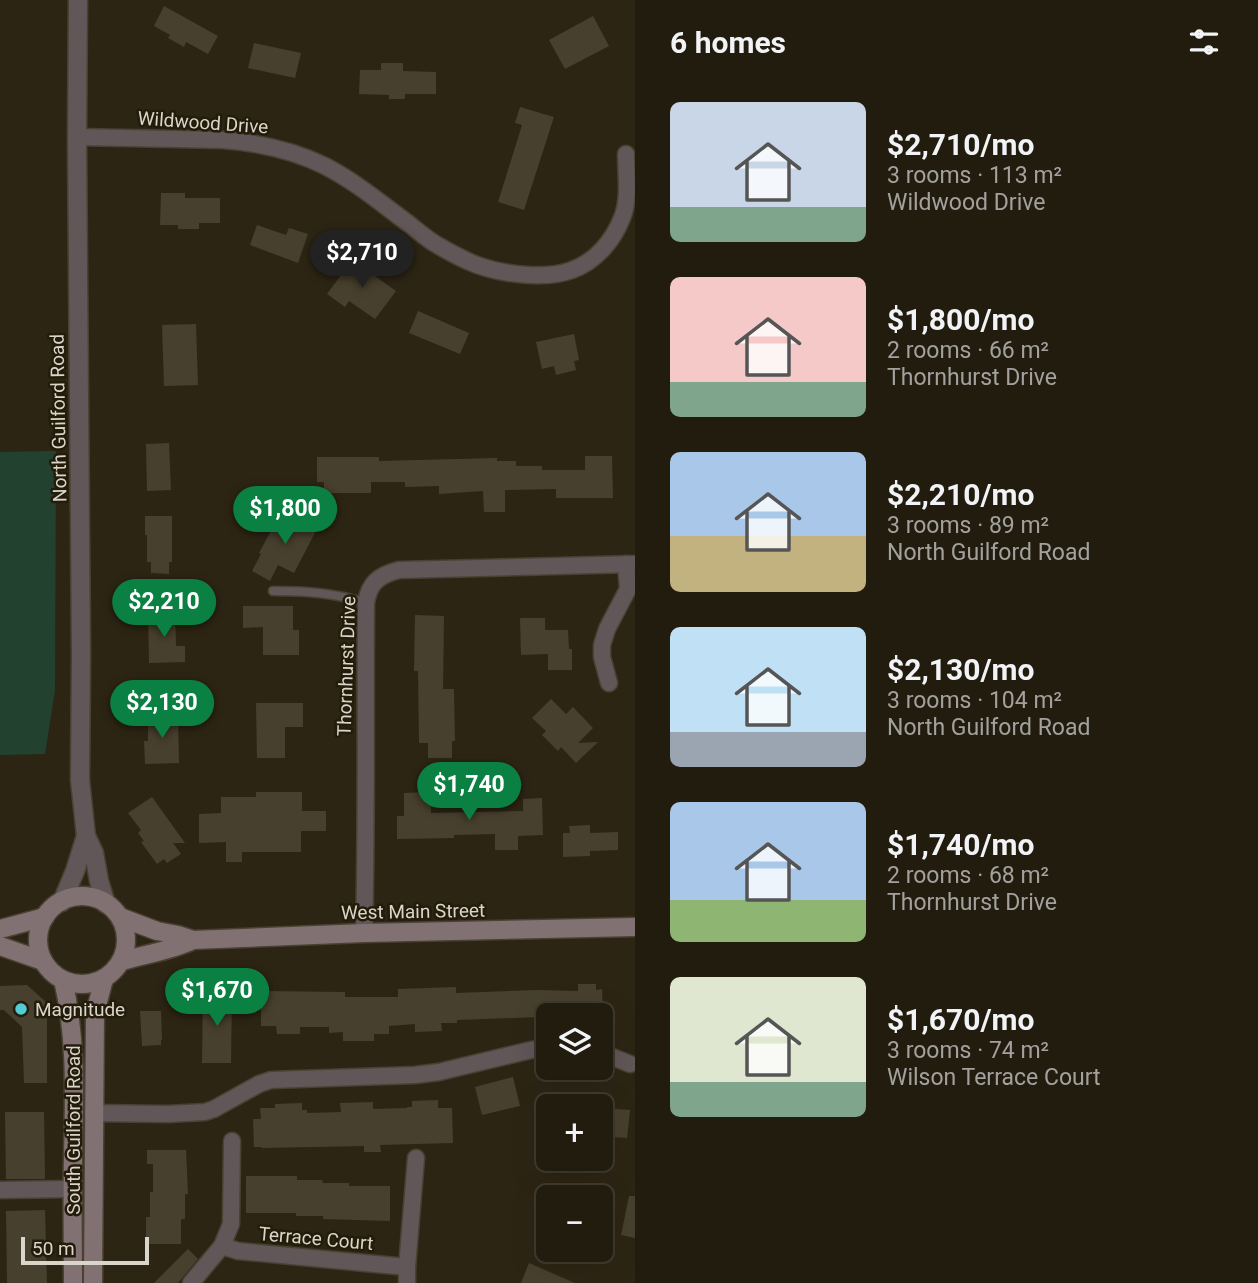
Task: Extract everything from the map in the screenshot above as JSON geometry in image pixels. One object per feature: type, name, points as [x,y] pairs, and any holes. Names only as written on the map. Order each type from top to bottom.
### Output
[{"type":"main road","points":[[84,897],[96,898],[106,904],[120,917],[127,939],[121,961],[114,971],[104,979],[90,984],[63,980],[51,972],[43,961],[38,939],[40,928],[52,908],[72,898],[84,897]]},
{"type":"main road","points":[[0,929],[45,917]]},
{"type":"main road","name":"West Main Street","points":[[120,917],[157,932],[193,940],[635,927]]},
{"type":"main road","name":"West Main Street","points":[[121,961],[177,948],[193,940]]},
{"type":"main road","points":[[0,946],[43,961]]},
{"type":"main road","name":"South Guilford Road","points":[[93,1283],[95,1013],[104,979]]},
{"type":"main road","name":"South Guilford Road","points":[[63,980],[74,1061],[74,1283]]},
{"type":"street","name":"North Guilford Road","points":[[78,0],[80,780],[86,836],[94,853],[106,904]]},
{"type":"street","name":"Wildwood Drive","points":[[77,137],[223,140],[282,148],[341,175],[435,244],[456,256],[495,271],[547,275],[571,271],[590,260],[615,234],[626,200],[626,154]]},
{"type":"street","name":"Thornhurst Drive","points":[[365,933],[366,603],[368,591],[374,582],[386,573],[399,570],[631,564]]},
{"type":"street","points":[[609,683],[602,657],[602,645],[607,629],[628,589],[631,564]]},
{"type":"street","name":"North Guilford Road","points":[[62,902],[86,836]]},
{"type":"street","points":[[93,1113],[194,1113],[214,1109],[271,1080],[415,1075],[439,1072],[536,1049]]},
{"type":"street","points":[[613,1057],[629,1064]]},
{"type":"street","points":[[191,1283],[222,1246],[231,1224],[233,1142]]},
{"type":"street","name":"Terrace Court","points":[[222,1246],[238,1251],[407,1275],[416,1158]]},
{"type":"street","points":[[0,1190],[72,1189]]},
{"type":"lane","points":[[273,591],[326,593],[366,603]]},
{"type":"lane","points":[[74,1113],[93,1113]]},
{"type":"lane","points":[[72,1189],[93,1188]]},
{"type":"green space","points":[[56,451],[55,690],[45,754],[0,755],[0,452]]},
{"type":"building","points":[[164,6],[218,36],[208,54],[186,42],[184,47],[154,26]]},
{"type":"building","points":[[593,16],[609,46],[565,69],[549,40]]},
{"type":"building","points":[[254,43],[301,53],[295,78],[248,68]]},
{"type":"building","points":[[381,63],[403,63],[403,71],[436,72],[436,94],[405,94],[405,99],[389,99],[389,95],[359,94],[360,70],[381,70]]},
{"type":"building","points":[[520,107],[554,117],[524,210],[498,202],[522,125],[515,123]]},
{"type":"building","points":[[161,193],[185,193],[185,198],[220,198],[220,223],[199,223],[199,229],[178,229],[178,225],[160,225]]},
{"type":"building","points":[[257,225],[286,235],[289,228],[308,234],[298,263],[250,245]]},
{"type":"building","points":[[352,260],[396,291],[375,319],[349,301],[345,307],[327,294]]},
{"type":"building","points":[[418,311],[469,333],[460,354],[409,333]]},
{"type":"building","points":[[196,324],[198,385],[164,386],[162,325]]},
{"type":"building","points":[[574,334],[579,360],[574,361],[576,370],[556,375],[554,366],[542,369],[536,342]]},
{"type":"building","points":[[169,443],[171,490],[147,491],[146,444]]},
{"type":"building","points":[[585,456],[612,456],[613,498],[556,498],[556,489],[505,490],[505,512],[484,512],[483,491],[439,494],[439,486],[405,487],[405,482],[371,482],[371,493],[324,493],[324,482],[317,482],[317,457],[379,457],[379,461],[497,458],[497,461],[516,461],[516,466],[542,466],[542,470],[585,470]]},
{"type":"building","points":[[286,511],[318,527],[294,573],[278,565],[270,581],[252,571],[272,529],[275,531]]},
{"type":"building","points":[[145,516],[172,516],[172,562],[169,562],[169,574],[151,573],[151,562],[147,562]]},
{"type":"building","points":[[243,606],[293,606],[293,630],[299,630],[299,655],[263,655],[263,627],[243,628]]},
{"type":"building","points":[[175,612],[176,646],[185,646],[185,662],[149,663],[148,613]]},
{"type":"building","points":[[415,615],[444,616],[443,689],[454,689],[455,741],[452,741],[452,758],[428,758],[428,743],[419,743],[418,671],[414,671]]},
{"type":"building","points":[[520,618],[545,618],[545,630],[568,630],[572,670],[548,670],[548,654],[521,655]]},
{"type":"building","points":[[551,699],[566,714],[573,707],[593,728],[578,743],[598,742],[576,763],[561,747],[558,751],[542,735],[546,731],[532,718]]},
{"type":"building","points":[[256,703],[303,703],[303,727],[285,727],[285,758],[257,758]]},
{"type":"building","points":[[148,716],[178,716],[179,763],[145,764],[144,741],[148,741]]},
{"type":"building","points":[[256,792],[302,792],[302,811],[326,811],[326,831],[301,831],[301,852],[242,852],[242,862],[226,862],[226,842],[199,843],[199,814],[221,813],[221,797],[256,797]]},
{"type":"building","points":[[431,792],[431,813],[523,811],[523,799],[542,798],[543,835],[518,836],[518,850],[495,850],[495,834],[397,839],[397,816],[404,816],[404,793]]},
{"type":"building","points":[[152,797],[185,843],[173,843],[181,854],[167,863],[164,859],[157,864],[141,842],[144,841],[138,833],[141,830],[128,813]]},
{"type":"building","points":[[590,825],[590,833],[618,832],[618,850],[590,851],[590,856],[563,857],[563,833],[570,833],[569,826]]},
{"type":"building","points":[[578,984],[596,984],[596,990],[602,989],[603,1003],[536,1003],[536,1017],[457,1020],[457,1023],[441,1023],[442,1031],[415,1032],[415,1024],[389,1026],[389,1034],[374,1034],[374,1041],[343,1041],[343,1032],[329,1033],[329,1027],[300,1027],[300,1034],[277,1034],[276,1026],[261,1026],[261,991],[345,992],[345,997],[398,997],[398,989],[456,987],[456,993],[578,991]]},
{"type":"building","points":[[27,985],[47,1003],[47,1083],[24,1083],[22,1027],[4,1010],[0,1010],[0,986]]},
{"type":"building","points":[[203,993],[232,993],[231,1063],[202,1063]]},
{"type":"building","points":[[140,1011],[161,1011],[161,1045],[142,1046]]},
{"type":"building","points":[[513,1077],[520,1106],[482,1115],[475,1087]]},
{"type":"building","points":[[438,1100],[438,1108],[452,1108],[453,1143],[380,1145],[381,1152],[364,1152],[364,1146],[254,1147],[253,1119],[261,1119],[260,1108],[275,1108],[275,1104],[302,1103],[302,1110],[307,1110],[307,1113],[341,1112],[340,1103],[373,1102],[373,1109],[407,1108],[412,1107],[412,1101]]},
{"type":"building","points":[[613,1109],[630,1110],[627,1138],[613,1137]]},
{"type":"building","points":[[5,1112],[44,1112],[45,1179],[6,1179]]},
{"type":"building","points":[[147,1150],[186,1150],[188,1194],[185,1194],[185,1219],[181,1219],[181,1244],[146,1244],[146,1217],[150,1217],[150,1192],[153,1192],[153,1164],[147,1164]]},
{"type":"building","points":[[246,1176],[297,1176],[297,1180],[349,1183],[349,1186],[390,1186],[390,1221],[323,1219],[323,1216],[296,1216],[296,1213],[246,1213]]},
{"type":"building","points":[[629,1196],[635,1196],[635,1238],[621,1235]]},
{"type":"building","points":[[45,1210],[47,1283],[7,1283],[6,1211]]},
{"type":"building","points":[[188,1249],[198,1259],[178,1283],[154,1283]]},
{"type":"building","points":[[529,1263],[575,1283],[521,1283]]},
{"type":"place","name":"Magnitude","points":[[21,1009]]}]
